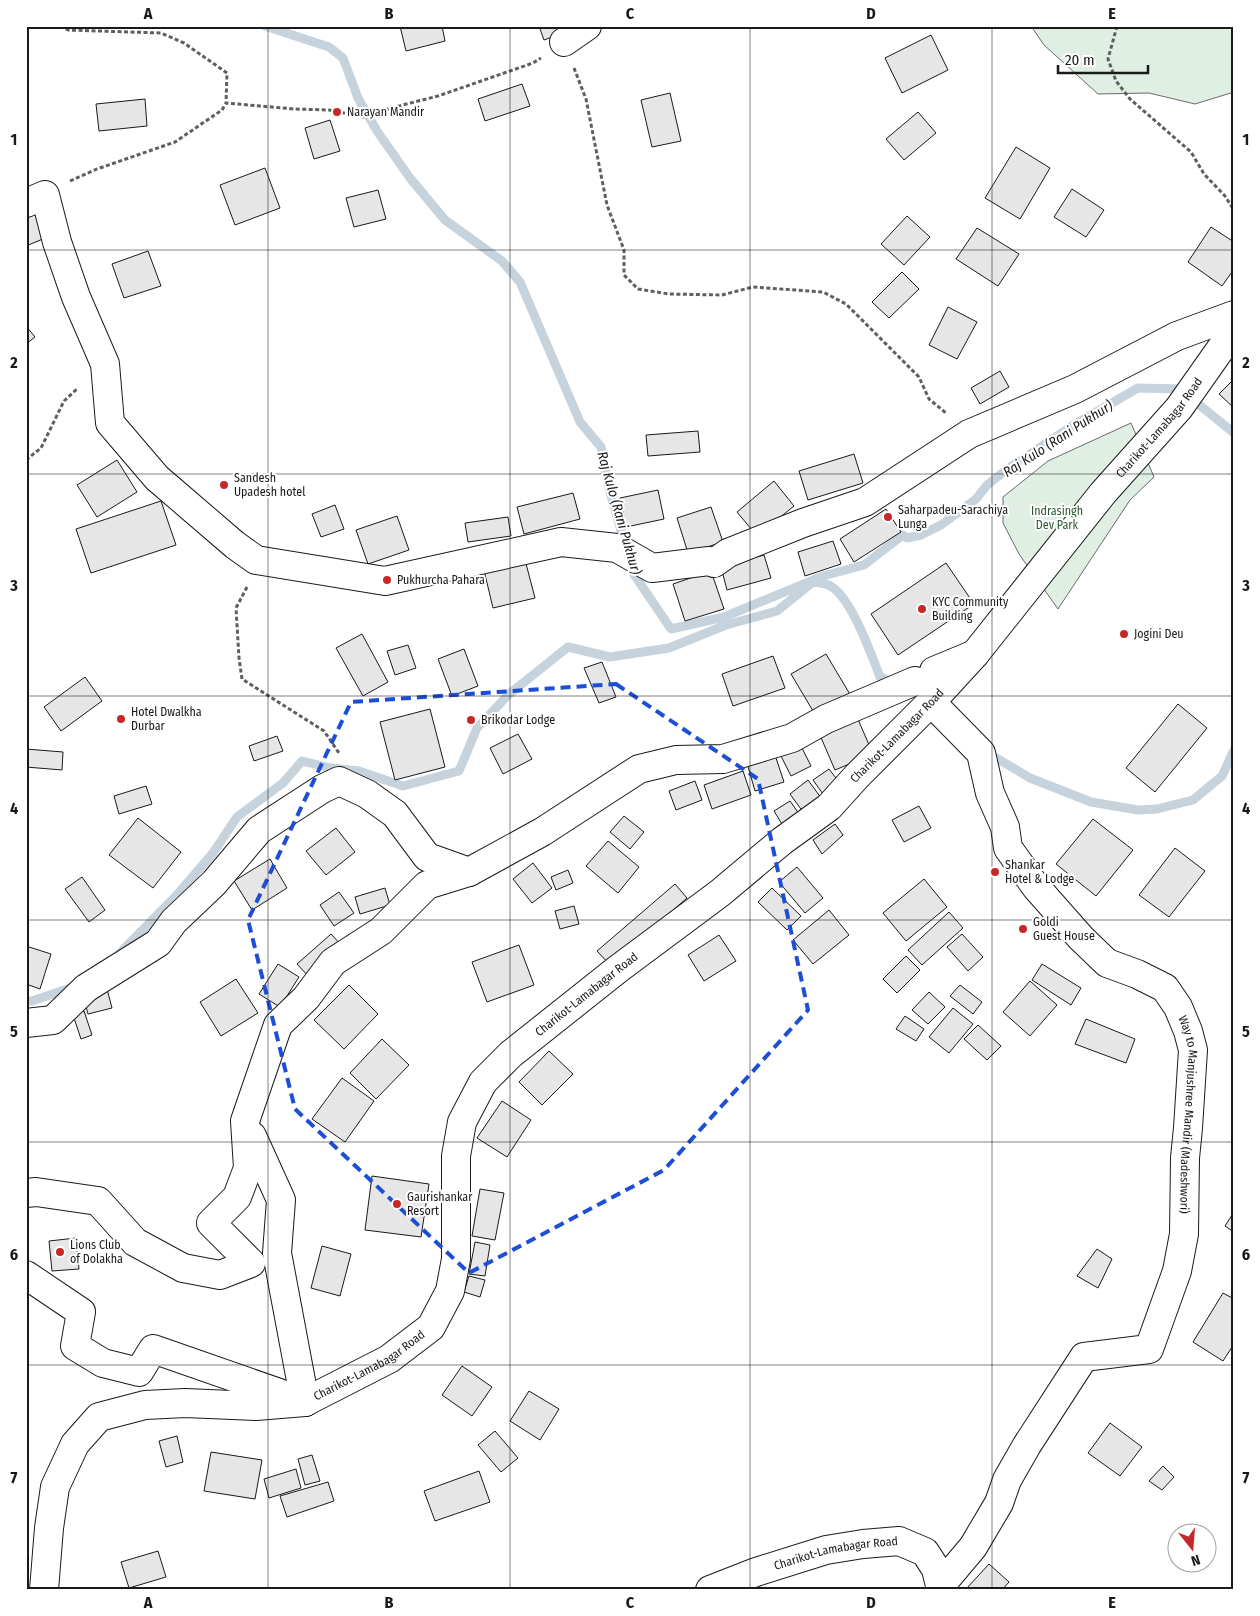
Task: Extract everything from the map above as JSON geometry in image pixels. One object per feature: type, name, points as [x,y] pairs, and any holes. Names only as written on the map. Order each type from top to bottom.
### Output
[{"type":"street","points":[[564,42],[587,26]]},
{"type":"street","points":[[36,199],[57,242],[76,297],[105,364],[110,423],[158,478],[235,545],[256,560],[385,581],[561,542],[617,548],[652,568],[708,561],[714,563],[728,553],[803,523],[865,502],[969,434],[1075,389],[1177,336],[1231,328]]},
{"type":"street","name":"Charikot-Lamabagar Road","points":[[44,1590],[49,1528],[55,1487],[75,1444],[99,1417],[145,1405],[185,1403],[256,1406],[305,1402],[389,1359],[431,1327],[450,1291],[456,1259],[456,1156],[462,1122],[483,1082],[511,1054],[618,969],[720,893],[782,841],[829,807],[975,654],[1103,493],[1178,408],[1231,328]]},
{"type":"street","points":[[26,1193],[36,1192],[98,1201],[135,1242],[183,1268],[220,1275],[251,1263],[211,1223],[237,1197],[248,1168],[245,1121],[278,1025],[306,998],[333,962],[381,931],[427,885],[469,872],[542,832],[639,769],[676,760],[723,759],[792,738],[826,719],[975,654]]},
{"type":"street","name":"Way to Manjushree Mandir (Madeshwori)","points":[[931,702],[981,753],[990,793],[1005,827],[1008,848],[1036,887],[1081,938],[1107,963],[1137,974],[1165,988],[1178,1007],[1188,1031],[1193,1050],[1185,1158],[1184,1234],[1177,1271],[1149,1349],[1084,1357],[1022,1454],[1007,1480],[999,1503],[977,1540],[941,1587]]},
{"type":"street","points":[[26,1023],[52,1020],[86,988],[158,942],[174,921],[214,883],[259,830],[322,789],[339,781],[367,794],[395,814],[427,857],[469,872]]},
{"type":"street","points":[[26,1275],[81,1312],[75,1346],[103,1363],[139,1372],[153,1349],[305,1402],[277,1253],[281,1200],[245,1121]]},
{"type":"street","name":"Charikot-Lamabagar Road","points":[[710,1590],[756,1572],[826,1550],[898,1541],[925,1552],[936,1569],[941,1587]]},
{"type":"path","points":[[36,199],[74,178],[175,142],[222,110],[226,104],[227,73],[184,43],[161,33],[68,30],[60,26]]},
{"type":"path","points":[[1117,26],[1108,59],[1116,81],[1130,99],[1191,152],[1204,174],[1225,196],[1234,210]]},
{"type":"path","points":[[226,104],[329,110],[364,117],[438,96],[532,63],[564,42],[586,99],[607,205],[624,250],[624,275],[638,289],[699,296],[722,295],[753,287],[823,292],[846,304],[919,377],[929,399],[969,434]]},
{"type":"path","points":[[26,460],[41,448],[64,400],[105,364]]},
{"type":"path","points":[[256,560],[248,584],[236,608],[242,679],[324,731],[340,755]]},
{"type":"highlighted area","points":[[616,684],[758,779],[808,1010],[664,1170],[469,1273],[295,1109],[248,920],[351,702]]},
{"type":"green space","points":[[1031,26],[1234,26],[1234,92],[1195,104],[1149,93],[1098,94],[1044,45]]},
{"type":"green space","name":"Indrasingh Dev Park","points":[[1131,423],[1154,477],[1130,500],[1058,609],[1019,554],[1003,523],[1003,497],[1048,461]]},
{"type":"building","points":[[400,26],[442,26],[445,41],[406,51]]},
{"type":"building","points":[[539,26],[582,26],[544,40]]},
{"type":"building","points":[[931,35],[948,70],[902,93],[885,58]]},
{"type":"building","points":[[522,84],[530,106],[485,121],[478,99]]},
{"type":"building","points":[[670,93],[681,141],[652,147],[641,100]]},
{"type":"building","points":[[145,99],[147,126],[99,131],[96,104]]},
{"type":"building","points":[[918,112],[936,133],[904,160],[886,139]]},
{"type":"building","points":[[330,120],[340,151],[314,159],[305,128]]},
{"type":"building","points":[[1016,147],[1050,168],[1020,219],[985,198]]},
{"type":"building","points":[[265,168],[280,208],[235,225],[220,185]]},
{"type":"building","points":[[1072,189],[1104,210],[1086,237],[1054,217]]},
{"type":"building","points":[[378,190],[386,219],[354,227],[346,198]]},
{"type":"building","points":[[39,213],[50,236],[26,246],[26,218]]},
{"type":"building","points":[[907,216],[930,237],[904,265],[881,244]]},
{"type":"building","points":[[1211,227],[1234,242],[1234,269],[1222,286],[1188,262]]},
{"type":"building","points":[[977,228],[1019,254],[998,286],[956,259]]},
{"type":"building","points":[[148,251],[161,286],[124,298],[112,264]]},
{"type":"building","points":[[902,272],[919,289],[889,318],[872,302]]},
{"type":"building","points":[[948,307],[977,322],[957,359],[929,345]]},
{"type":"building","points":[[26,326],[35,337],[26,344]]},
{"type":"building","points":[[1000,371],[1009,387],[980,404],[971,388]]},
{"type":"building","points":[[1234,379],[1234,408],[1219,394]]},
{"type":"building","points":[[698,431],[700,452],[648,456],[646,435]]},
{"type":"building","points":[[854,454],[863,483],[808,500],[799,471]]},
{"type":"building","points":[[117,460],[137,492],[97,517],[77,485]]},
{"type":"building","points":[[774,481],[794,506],[757,536],[737,512]]},
{"type":"building","points":[[658,490],[664,519],[626,527],[620,498]]},
{"type":"building","points":[[573,493],[580,519],[524,534],[517,507]]},
{"type":"building","points":[[161,501],[176,545],[91,573],[76,529]]},
{"type":"building","points":[[335,505],[344,529],[321,537],[312,514]]},
{"type":"building","points":[[711,507],[723,542],[688,553],[677,518]]},
{"type":"building","points":[[886,509],[901,532],[854,562],[840,539]]},
{"type":"building","points":[[397,516],[409,550],[368,564],[356,530]]},
{"type":"building","points":[[508,517],[511,536],[468,542],[465,523]]},
{"type":"building","points":[[833,541],[841,564],[805,576],[798,552]]},
{"type":"building","points":[[764,555],[771,578],[727,590],[721,567]]},
{"type":"building","points":[[524,556],[535,598],[493,608],[483,566]]},
{"type":"building","name":"KYC Community Building","points":[[946,563],[974,604],[898,655],[871,614]]},
{"type":"building","points":[[711,571],[724,609],[685,621],[673,584]]},
{"type":"building","points":[[362,634],[388,682],[363,696],[336,648]]},
{"type":"building","points":[[408,645],[416,668],[395,675],[387,651]]},
{"type":"building","points":[[464,649],[478,686],[452,696],[438,659]]},
{"type":"building","points":[[826,654],[851,696],[816,716],[791,674]]},
{"type":"building","points":[[773,656],[785,688],[733,706],[722,674]]},
{"type":"building","points":[[602,662],[616,697],[599,703],[584,668]]},
{"type":"building","points":[[85,677],[102,701],[61,731],[44,707]]},
{"type":"building","points":[[1178,704],[1207,728],[1155,792],[1126,768]]},
{"type":"building","points":[[430,709],[445,767],[395,780],[380,722]]},
{"type":"building","points":[[857,717],[873,754],[835,770],[819,733]]},
{"type":"building","points":[[518,734],[532,759],[503,774],[490,748]]},
{"type":"building","points":[[277,736],[283,751],[254,761],[249,746]]},
{"type":"building","points":[[799,742],[811,766],[791,776],[779,752]]},
{"type":"building","points":[[26,749],[63,752],[62,770],[26,767]]},
{"type":"building","points":[[775,755],[784,782],[755,791],[747,763]]},
{"type":"building","points":[[829,769],[842,786],[825,797],[813,780]]},
{"type":"building","points":[[743,771],[751,795],[712,809],[704,785]]},
{"type":"building","points":[[808,780],[824,802],[806,816],[790,794]]},
{"type":"building","points":[[695,781],[702,800],[676,810],[669,791]]},
{"type":"building","points":[[146,786],[152,804],[119,814],[114,796]]},
{"type":"building","points":[[790,801],[802,818],[785,829],[774,811]]},
{"type":"building","points":[[919,806],[931,828],[904,842],[892,820]]},
{"type":"building","points":[[624,816],[644,832],[630,849],[610,832]]},
{"type":"building","points":[[138,818],[181,852],[153,888],[109,855]]},
{"type":"building","points":[[1093,819],[1133,850],[1096,896],[1056,864]]},
{"type":"building","points":[[835,824],[843,835],[822,854],[813,840]]},
{"type":"building","points":[[336,828],[355,852],[326,875],[306,851]]},
{"type":"building","points":[[608,841],[639,867],[618,893],[586,866]]},
{"type":"building","points":[[1175,848],[1205,871],[1169,917],[1139,895]]},
{"type":"building","points":[[270,859],[287,888],[252,910],[234,881]]},
{"type":"building","points":[[533,863],[552,888],[532,903],[513,879]]},
{"type":"building","points":[[797,867],[823,898],[805,913],[779,882]]},
{"type":"building","points":[[568,870],[573,883],[556,890],[551,877]]},
{"type":"building","points":[[82,877],[105,910],[89,922],[65,889]]},
{"type":"building","points":[[924,879],[947,907],[906,941],[883,913]]},
{"type":"building","points":[[675,884],[687,898],[610,965],[597,951]]},
{"type":"building","points":[[385,888],[390,905],[360,914],[355,897]]},
{"type":"building","points":[[772,888],[801,916],[787,930],[758,902]]},
{"type":"building","points":[[339,892],[354,913],[334,926],[320,905]]},
{"type":"building","points":[[574,906],[579,924],[560,929],[555,911]]},
{"type":"building","points":[[829,910],[849,935],[813,964],[793,940]]},
{"type":"building","points":[[949,912],[963,928],[922,965],[908,950]]},
{"type":"building","points":[[331,934],[343,947],[309,977],[297,964]]},
{"type":"building","points":[[962,934],[983,957],[968,971],[947,947]]},
{"type":"building","points":[[719,935],[736,961],[704,981],[688,955]]},
{"type":"building","points":[[519,945],[534,985],[487,1002],[472,962]]},
{"type":"building","points":[[26,946],[51,954],[40,989],[26,984]]},
{"type":"building","points":[[906,956],[920,970],[897,993],[883,979]]},
{"type":"building","points":[[278,964],[299,977],[280,1007],[259,994]]},
{"type":"building","points":[[1042,964],[1081,988],[1071,1005],[1032,980]]},
{"type":"building","points":[[236,979],[258,1013],[221,1036],[200,1002]]},
{"type":"building","points":[[1030,981],[1057,1005],[1030,1036],[1003,1012]]},
{"type":"building","points":[[349,985],[378,1014],[344,1049],[314,1020]]},
{"type":"building","points":[[960,985],[982,1002],[973,1014],[950,996]]},
{"type":"building","points":[[107,989],[112,1008],[88,1014],[83,995]]},
{"type":"building","points":[[929,992],[945,1007],[928,1024],[912,1010]]},
{"type":"building","points":[[953,1008],[973,1024],[949,1053],[929,1037]]},
{"type":"building","points":[[84,1011],[92,1035],[81,1039],[73,1015]]},
{"type":"building","points":[[905,1016],[924,1029],[916,1041],[896,1029]]},
{"type":"building","points":[[1086,1019],[1135,1039],[1126,1063],[1075,1044]]},
{"type":"building","points":[[978,1025],[1001,1046],[987,1060],[964,1039]]},
{"type":"building","points":[[382,1039],[409,1065],[376,1099],[350,1073]]},
{"type":"building","points":[[549,1051],[573,1074],[542,1105],[519,1082]]},
{"type":"building","points":[[342,1078],[374,1101],[345,1142],[312,1119]]},
{"type":"building","points":[[502,1101],[531,1120],[507,1157],[477,1138]]},
{"type":"building","points":[[372,1176],[429,1184],[421,1237],[365,1230]]},
{"type":"building","points":[[480,1189],[504,1193],[495,1240],[472,1236]]},
{"type":"building","points":[[1234,1212],[1234,1232],[1225,1226]]},
{"type":"building","points":[[76,1238],[79,1269],[52,1271],[49,1241]]},
{"type":"building","points":[[475,1242],[490,1245],[485,1276],[469,1274]]},
{"type":"building","points":[[322,1246],[351,1254],[340,1296],[311,1288]]},
{"type":"building","points":[[1097,1249],[1112,1259],[1098,1288],[1077,1276]]},
{"type":"building","points":[[469,1276],[485,1280],[480,1297],[464,1292]]},
{"type":"building","points":[[1223,1293],[1234,1299],[1234,1344],[1223,1361],[1193,1342]]},
{"type":"building","points":[[462,1366],[492,1387],[472,1416],[442,1395]]},
{"type":"building","points":[[529,1391],[559,1409],[540,1440],[510,1421]]},
{"type":"building","points":[[1110,1423],[1142,1447],[1120,1476],[1088,1453]]},
{"type":"building","points":[[495,1431],[518,1458],[501,1472],[478,1445]]},
{"type":"building","points":[[177,1436],[183,1462],[166,1467],[159,1441]]},
{"type":"building","points":[[211,1452],[262,1460],[255,1499],[204,1491]]},
{"type":"building","points":[[312,1455],[320,1481],[305,1485],[298,1459]]},
{"type":"building","points":[[1163,1466],[1174,1477],[1162,1490],[1149,1481]]},
{"type":"building","points":[[296,1469],[301,1488],[269,1498],[264,1479]]},
{"type":"building","points":[[479,1471],[490,1502],[435,1521],[424,1491]]},
{"type":"building","points":[[328,1482],[334,1501],[287,1517],[280,1496]]},
{"type":"building","points":[[158,1551],[166,1577],[129,1588],[121,1562]]},
{"type":"building","points":[[989,1564],[1009,1582],[1002,1590],[968,1590],[967,1588]]},
{"type":"waterway","name":"Raj Kulo (Rani Pukhur)","points":[[265,26],[329,47],[343,58],[358,98],[377,131],[410,178],[445,220],[502,261],[520,282],[580,422],[601,447],[610,492],[625,545]]},
{"type":"waterway","name":"Raj Kulo (Rani Pukhur)","points":[[630,563],[633,573],[671,629],[724,617],[823,576],[864,565],[903,535],[907,538],[921,535],[941,525],[976,499],[987,485],[1006,470],[1072,426],[1138,388],[1184,389],[1192,399],[1234,433]]},
{"type":"waterway","points":[[120,953],[176,896],[213,853],[237,817],[283,783],[302,761],[331,768],[359,771],[403,786],[459,771],[477,728],[508,695],[568,647],[610,657],[669,648],[726,625],[777,611],[813,582],[823,583],[832,587],[847,603],[860,628],[880,677],[894,683]]},
{"type":"waterway","points":[[988,753],[1030,778],[1091,802],[1138,810],[1157,809],[1193,800],[1222,776],[1234,750]]},
{"type":"waterway","points":[[26,1001],[32,1001],[76,986]]},
{"type":"place","name":"Narayan Mandir","points":[[337,112]]},
{"type":"place","name":"Sandesh Upadesh hotel","points":[[224,485]]},
{"type":"place","name":"Saharpadeu-Sarachiya Lunga","points":[[888,517]]},
{"type":"place","name":"Pukhurcha Pahara","points":[[387,580]]},
{"type":"place","name":"KYC Community Building","points":[[922,609]]},
{"type":"place","name":"Jogini Deu","points":[[1124,634]]},
{"type":"place","name":"Hotel Dwalkha Durbar","points":[[121,719]]},
{"type":"place","name":"Brikodar Lodge","points":[[471,720]]},
{"type":"place","name":"Shankar Hotel & Lodge","points":[[995,872]]},
{"type":"place","name":"Goldi Guest House","points":[[1023,929]]},
{"type":"place","name":"Gaurishankar Resort","points":[[397,1204]]},
{"type":"place","name":"Lions Club of Dolakha","points":[[60,1252]]}]
